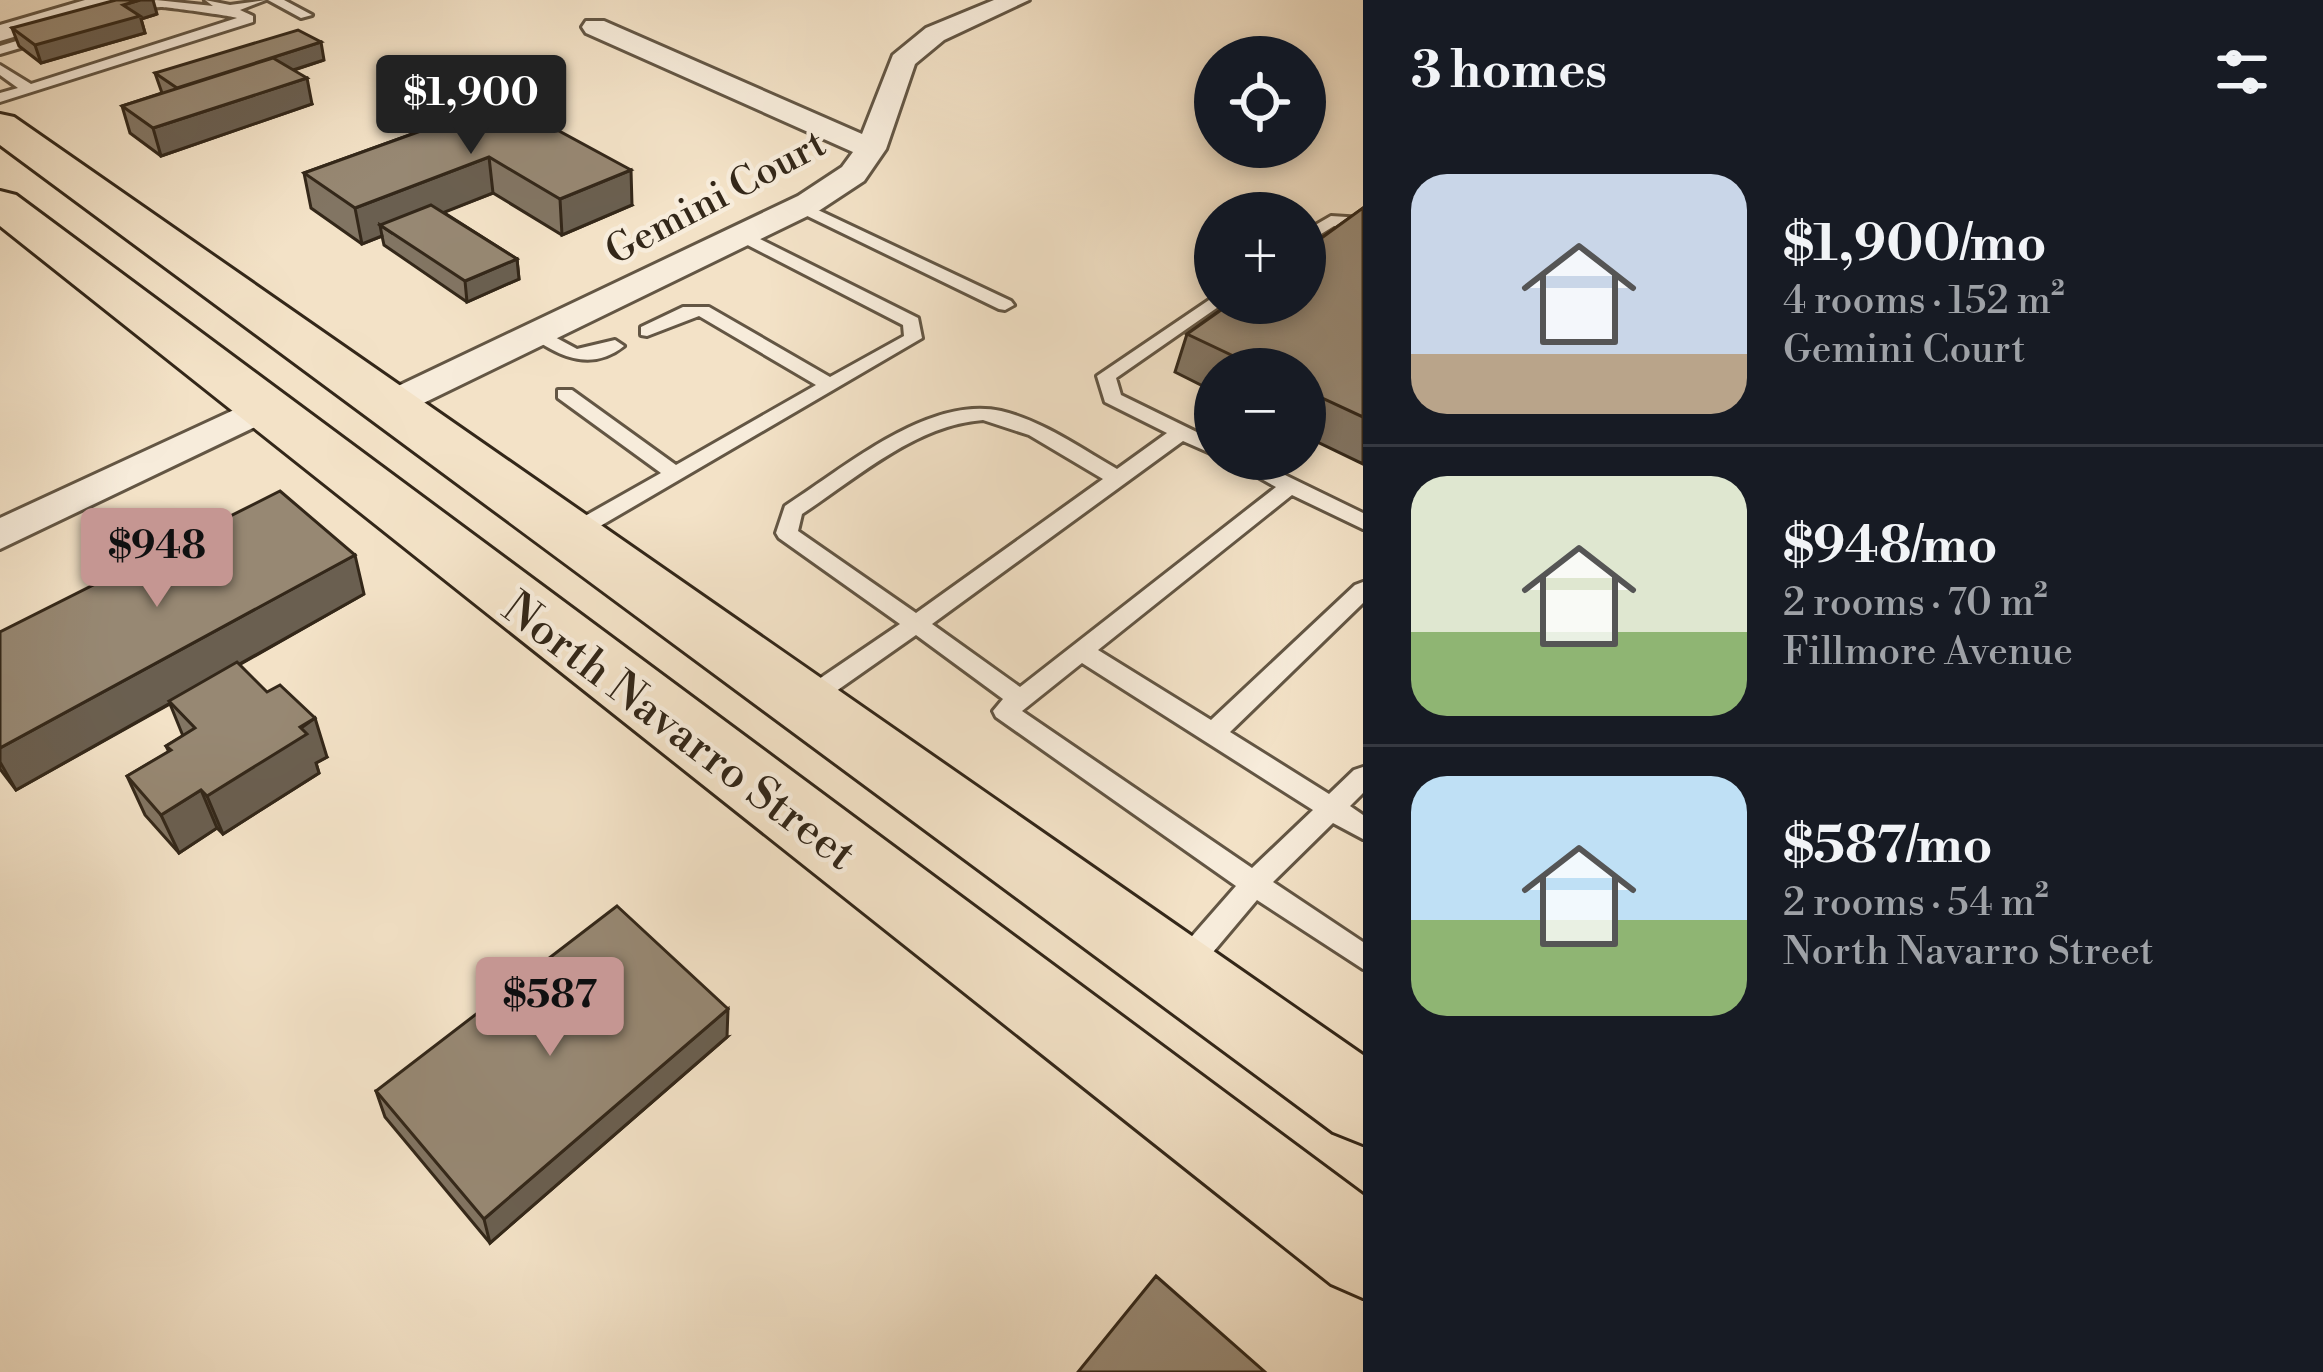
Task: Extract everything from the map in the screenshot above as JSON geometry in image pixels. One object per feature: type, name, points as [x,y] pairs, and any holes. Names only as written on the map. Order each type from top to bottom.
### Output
[{"type":"main road","name":"North Navarro Street","points":[[15,108],[389,404],[1363,1104]]},
{"type":"main road","name":"North Navarro Street","points":[[6,216],[1363,1252]]},
{"type":"street","points":[[0,33],[112,0]]},
{"type":"street","name":"Gemini Court","points":[[389,404],[742,236],[853,174],[872,149],[903,61],[935,34],[998,2]]},
{"type":"street","points":[[595,27],[872,149]]},
{"type":"street","points":[[0,535],[262,410]]},
{"type":"lane","points":[[15,108],[248,20],[211,0]]},
{"type":"lane","points":[[0,50],[159,3],[200,11],[260,0]]},
{"type":"lane","points":[[274,0],[306,15]]},
{"type":"lane","points":[[29,24],[82,26]]},
{"type":"lane","points":[[0,69],[15,108]]},
{"type":"lane","points":[[0,98],[15,108]]},
{"type":"lane","points":[[800,207],[1006,305]]},
{"type":"lane","points":[[1326,224],[1363,223]]},
{"type":"lane","points":[[570,534],[913,338],[912,322],[742,236]]},
{"type":"lane","points":[[647,331],[689,311],[704,311],[831,386]]},
{"type":"lane","points":[[1194,315],[1106,376],[1112,398],[1194,438]]},
{"type":"lane","points":[[538,333],[572,357],[590,358],[615,346]]},
{"type":"lane","points":[[565,394],[676,474]]},
{"type":"lane","points":[[1021,700],[787,532],[792,511],[938,421],[982,414],[1018,425],[1118,479]]},
{"type":"lane","points":[[803,702],[1182,432]]},
{"type":"lane","points":[[1280,480],[1363,522]]},
{"type":"lane","points":[[1290,485],[1084,653],[1005,711],[1363,957]]},
{"type":"lane","points":[[1212,734],[1363,590]]},
{"type":"lane","points":[[1084,653],[1363,828]]},
{"type":"lane","points":[[1179,972],[1254,884],[1363,777]]},
{"type":"building","points":[[116,0],[140,0],[123,5],[140,16],[35,45],[12,28]]},
{"type":"building","points":[[298,30],[321,42],[177,88],[155,73]]},
{"type":"building","points":[[273,58],[307,78],[153,128],[122,106]]},
{"type":"building","points":[[504,101],[631,170],[560,199],[489,157],[355,208],[304,173]]},
{"type":"building","points":[[431,205],[517,259],[465,281],[380,225]]},
{"type":"building","points":[[1363,208],[1363,417],[1326,400],[1326,348],[1217,348],[1187,334],[1201,324],[1326,324],[1326,235]]},
{"type":"building","points":[[280,491],[355,555],[0,748],[0,632]]},
{"type":"building","points":[[237,662],[267,692],[280,685],[315,718],[300,727],[307,734],[207,796],[201,790],[161,815],[127,776],[171,750],[166,746],[195,728],[169,701]]},
{"type":"building","points":[[617,906],[728,1009],[484,1219],[376,1091]]},
{"type":"building","points":[[1156,1276],[1265,1372],[1078,1372]]}]
